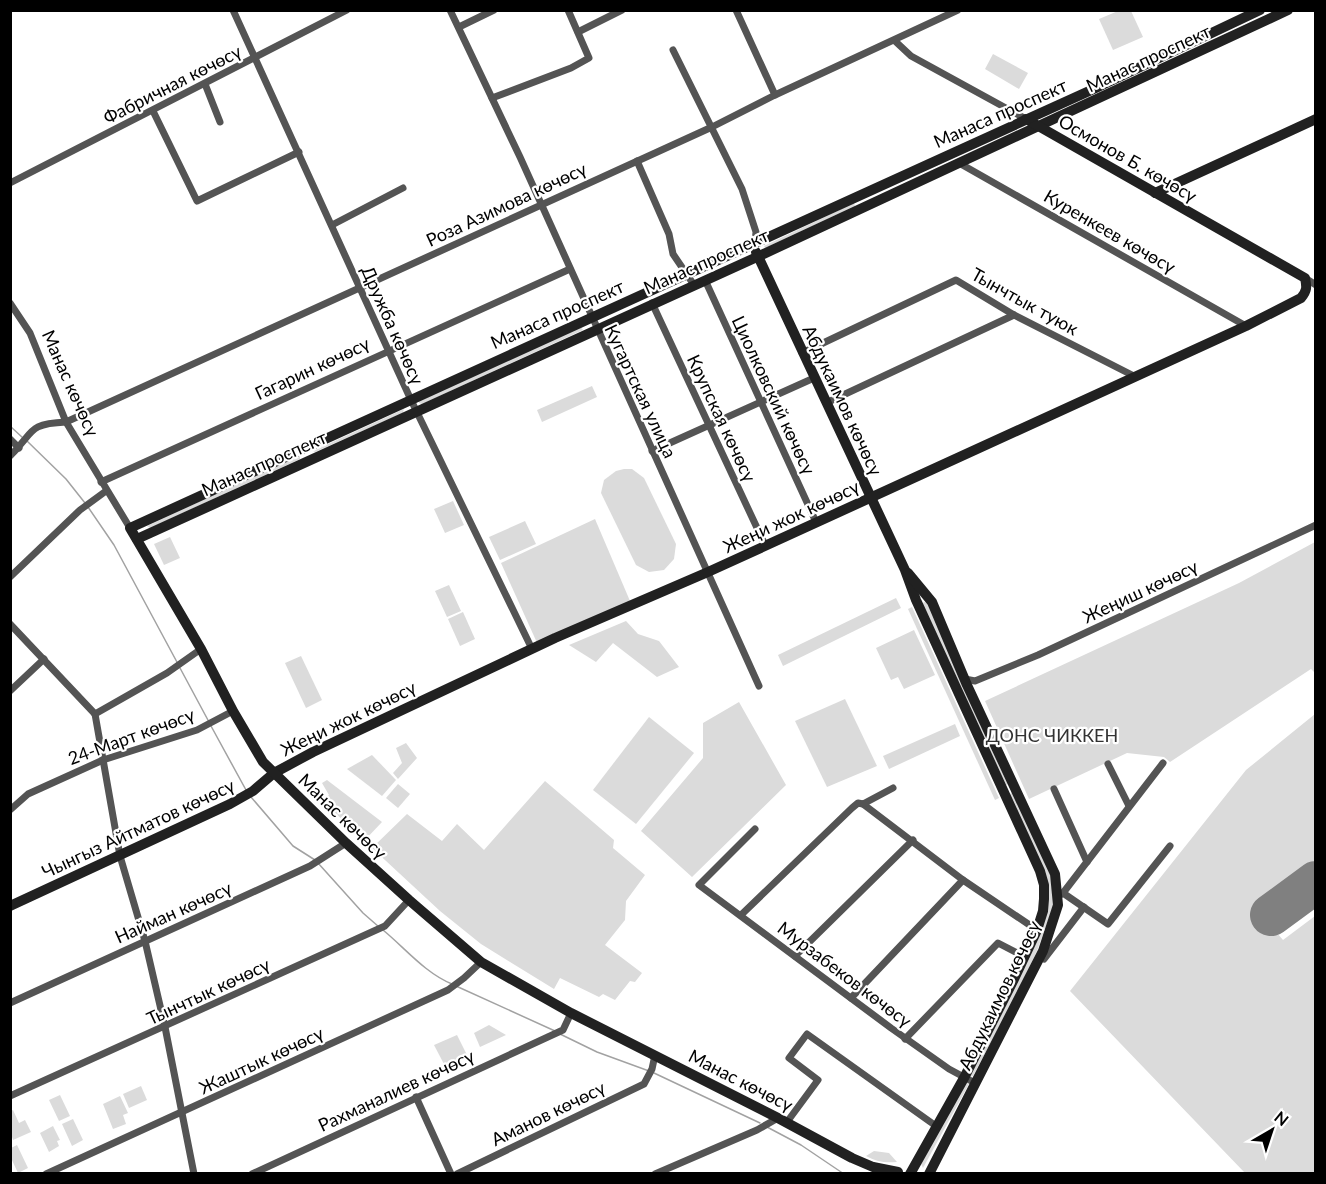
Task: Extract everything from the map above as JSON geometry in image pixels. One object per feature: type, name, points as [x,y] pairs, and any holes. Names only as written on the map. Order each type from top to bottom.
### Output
[{"type":"main road","name":"Манаса проспект","points":[[130,528],[936,160],[1026,120],[1100,92],[1142,73],[1260,10]]},
{"type":"main road","name":"Манас проспект","points":[[1142,73],[1224,41],[1288,10]]},
{"type":"main road","points":[[1219,30],[1224,41]]},
{"type":"main road","name":"Манас проспект","points":[[137,539],[861,209],[1038,126],[1100,92]]},
{"type":"main road","points":[[1155,193],[1316,119]]},
{"type":"main road","name":"Осмонов Б. көчөсү","points":[[1026,120],[1305,278]]},
{"type":"main road","points":[[936,160],[940,172]]},
{"type":"main road","points":[[855,197],[861,209]]},
{"type":"main road","name":"Абдукаимов көчөсү","points":[[755,243],[757,257],[905,570],[916,600],[1040,871],[1044,885],[1043,911],[1037,930],[964,1078],[936,1126],[901,1173]]},
{"type":"main road","name":"Жеңи жок көчөсү","points":[[274,772],[532,649],[708,572],[1246,326],[1301,298],[1307,286],[1305,278]]},
{"type":"main road","name":"Манас көчөсү","points":[[130,528],[201,649],[263,762],[346,843],[409,900],[481,962],[571,1013],[852,1158]]},
{"type":"main road","name":"Абдукаимов көчөсү","points":[[905,570],[932,602],[970,680],[971,694],[1055,874],[1060,894],[1053,926],[1042,951],[929,1173]]},
{"type":"main road","name":"Чынгыз Айтматов көчөсү","points":[[10,906],[248,794],[274,772]]},
{"type":"main road","points":[[1004,791],[1015,785]]},
{"type":"main road","points":[[852,1158],[873,1167],[901,1173]]},
{"type":"main road","points":[[852,1158],[868,1173]]},
{"type":"street","name":"Дружба көчөсү","points":[[233,10],[416,412],[532,649]]},
{"type":"street","name":"Фабричная көчөсү","points":[[10,183],[347,10]]},
{"type":"street","name":"Кугартская улица","points":[[450,10],[541,204],[759,686]]},
{"type":"street","points":[[459,27],[494,10]]},
{"type":"street","points":[[492,98],[571,68],[589,58],[568,10]]},
{"type":"street","points":[[578,32],[622,10]]},
{"type":"street","points":[[736,10],[775,95]]},
{"type":"street","name":"Роза Азимова көчөсү","points":[[20,446],[31,430],[42,424],[66,422],[712,127],[775,95],[958,10]]},
{"type":"street","name":"Осмонов Б. көчөсү","points":[[895,41],[911,56],[1026,120]]},
{"type":"street","points":[[673,50],[742,189],[756,232],[755,243]]},
{"type":"street","points":[[205,84],[220,122]]},
{"type":"street","points":[[153,111],[198,201],[299,152]]},
{"type":"street","points":[[637,161],[669,234],[673,254],[694,285]]},
{"type":"street","name":"Куренкеев көчөсү","points":[[959,163],[1246,326]]},
{"type":"street","points":[[332,225],[403,188]]},
{"type":"street","name":"Гагарин көчөсү","points":[[101,482],[570,269]]},
{"type":"street","name":"Осмонов Б. көчөсү","points":[[1305,278],[1316,285]]},
{"type":"street","name":"Циолковский көчөсү","points":[[705,280],[816,522]]},
{"type":"street","name":"Тынчтык туюк","points":[[802,353],[956,280],[1014,315],[1134,376]]},
{"type":"street","name":"Манас көчөсү","points":[[10,303],[30,333],[66,422],[130,528]]},
{"type":"street","name":"Крупская көчөсү","points":[[652,303],[765,545]]},
{"type":"street","points":[[826,402],[1014,315]]},
{"type":"street","points":[[652,451],[814,378]]},
{"type":"street","points":[[10,439],[20,446],[10,456]]},
{"type":"street","points":[[306,448],[310,460]]},
{"type":"street","points":[[10,577],[92,499],[106,491]]},
{"type":"street","name":"Жеңиш көчөсү","points":[[970,680],[1038,655],[1316,525]]},
{"type":"street","points":[[10,624],[95,714],[120,856],[145,941],[194,1173]]},
{"type":"street","points":[[95,714],[167,673],[201,649]]},
{"type":"street","points":[[10,691],[44,659]]},
{"type":"street","name":"24-Март көчөсү","points":[[10,810],[28,794],[103,760],[197,730],[233,711]]},
{"type":"street","points":[[1162,763],[1060,894],[1108,924],[1170,846]]},
{"type":"street","points":[[1108,764],[1130,806]]},
{"type":"street","points":[[863,804],[893,788]]},
{"type":"street","points":[[1054,789],[1087,861]]},
{"type":"street","points":[[741,915],[858,803],[863,804],[963,880],[1037,930]]},
{"type":"street","name":"Мурзабеков көчөсү","points":[[755,829],[699,885],[905,1039],[975,1083]]},
{"type":"street","points":[[795,956],[913,840]]},
{"type":"street","name":"Найман көчөсү","points":[[10,1003],[310,866],[346,843]]},
{"type":"street","points":[[851,998],[963,880]]},
{"type":"street","name":"Тынчтык көчөсү","points":[[10,1096],[385,926],[409,900]]},
{"type":"street","points":[[1044,959],[1084,907]]},
{"type":"street","points":[[905,1039],[998,943],[1024,957]]},
{"type":"street","name":"Жаштык көчөсү","points":[[46,1173],[448,990],[481,962]]},
{"type":"street","name":"Рахманалиев көчөсү","points":[[252,1173],[563,1030],[571,1013]]},
{"type":"street","points":[[655,1173],[779,1121],[818,1080],[789,1058],[807,1034],[936,1126]]},
{"type":"street","name":"Аманов көчөсү","points":[[457,1173],[644,1084],[649,1077],[655,1055]]},
{"type":"street","points":[[416,1097],[451,1173]]},
{"type":"green space","points":[[1118,11],[1131,11],[1143,37],[1113,50],[1099,19]]},
{"type":"green space","points":[[993,54],[1028,73],[1019,89],[985,69]]},
{"type":"green space","points":[[854,203],[855,206],[765,248],[764,246]]},
{"type":"green space","points":[[580,326],[583,330],[422,404],[419,403],[419,401]]},
{"type":"green space","points":[[592,386],[597,397],[542,422],[537,410]]},
{"type":"green space","points":[[404,409],[403,413],[313,451]]},
{"type":"green space","points":[[300,455],[300,459],[150,528],[147,526]]},
{"type":"green space","points":[[632,469],[644,478],[676,544],[674,559],[664,570],[649,572],[636,565],[601,493],[604,480],[616,471]]},
{"type":"green space","points":[[453,501],[464,525],[445,533],[434,509]]},
{"type":"green space","points":[[595,519],[630,601],[538,645],[501,563]]},
{"type":"green space","points":[[525,521],[536,544],[500,560],[489,537]]},
{"type":"green space","points":[[170,537],[180,558],[164,565],[154,544]]},
{"type":"green space","name":"ДОНС ЧИККЕН","points":[[1315,542],[1315,673],[1311,669],[1170,762],[1164,757],[1127,753],[1029,799],[985,701],[1239,583]]},
{"type":"green space","points":[[449,585],[461,611],[447,617],[435,591]]},
{"type":"green space","points":[[896,598],[901,608],[783,666],[778,655]]},
{"type":"green space","points":[[924,602],[928,603],[1009,784],[1006,785],[922,605]]},
{"type":"green space","points":[[912,607],[999,798],[995,800],[908,609]]},
{"type":"green space","points":[[463,612],[475,639],[460,646],[448,619]]},
{"type":"green space","points":[[626,621],[638,634],[659,641],[679,667],[657,677],[613,643],[596,662],[569,645]]},
{"type":"green space","points":[[914,630],[935,675],[904,689],[898,677],[891,680],[876,648]]},
{"type":"green space","points":[[301,656],[322,700],[306,708],[285,663]]},
{"type":"green space","points":[[845,699],[877,766],[827,787],[795,721]]},
{"type":"green space","points":[[739,702],[786,785],[692,877],[641,831],[703,758],[703,723]]},
{"type":"green space","points":[[1315,714],[1315,861],[1253,907],[1273,935],[1277,933],[1283,940],[1315,916],[1315,1171],[1312,1174],[1245,1173],[1070,991],[1246,770]]},
{"type":"green space","points":[[649,717],[694,753],[636,824],[593,790]]},
{"type":"green space","points":[[955,724],[960,736],[889,769],[883,756]]},
{"type":"green space","points":[[406,743],[417,758],[398,779],[393,773],[402,763],[396,748]]},
{"type":"green space","points":[[372,755],[396,780],[382,796],[347,769]]},
{"type":"green space","points":[[327,780],[382,822],[364,841],[322,800],[329,795],[322,783]]},
{"type":"green space","points":[[545,781],[614,840],[613,848],[645,875],[626,901],[625,920],[605,945],[642,973],[635,982],[630,981],[615,1000],[603,994],[599,997],[560,978],[554,989],[481,944],[440,911],[372,848],[407,814],[442,841],[457,824],[484,850]]},
{"type":"green space","points":[[398,784],[410,794],[398,808],[386,798]]},
{"type":"green space","points":[[1012,792],[1050,874],[1054,904],[1037,951],[1017,993],[973,1076],[970,1077],[1047,909],[1010,794]]},
{"type":"green space","points":[[489,1025],[506,1035],[480,1047],[474,1033]]},
{"type":"green space","points":[[457,1035],[467,1055],[445,1066],[434,1045]]},
{"type":"green space","points":[[966,1082],[969,1084],[923,1168],[921,1164]]},
{"type":"green space","points":[[141,1086],[147,1100],[129,1108],[123,1094]]},
{"type":"green space","points":[[60,1095],[70,1116],[59,1121],[49,1100]]},
{"type":"green space","points":[[120,1096],[128,1113],[123,1115],[126,1124],[113,1129],[103,1104]]},
{"type":"green space","points":[[13,1110],[19,1123],[25,1120],[31,1132],[13,1140],[11,1111]]},
{"type":"green space","points":[[73,1119],[83,1140],[72,1146],[62,1124]]},
{"type":"green space","points":[[53,1126],[60,1140],[57,1141],[59,1146],[49,1152],[40,1133]]},
{"type":"green space","points":[[17,1145],[28,1168],[18,1173],[11,1158],[11,1148]]},
{"type":"green space","points":[[874,1151],[889,1153],[897,1162],[881,1162],[866,1156]]},
{"type":"waterway","points":[[10,426],[23,438]]},
{"type":"waterway","points":[[27,441],[66,479],[85,503]]},
{"type":"waterway","points":[[88,507],[114,545],[178,664]]},
{"type":"waterway","points":[[180,668],[209,722]]},
{"type":"waterway","points":[[211,726],[246,790]]},
{"type":"waterway","points":[[251,797],[293,846],[315,860]]},
{"type":"waterway","points":[[318,863],[363,913],[379,927]]},
{"type":"waterway","points":[[383,930],[424,967],[452,984]]},
{"type":"waterway","points":[[456,986],[555,1031]]},
{"type":"waterway","points":[[560,1034],[597,1052],[649,1071]]},
{"type":"waterway","points":[[654,1073],[760,1123]]},
{"type":"waterway","points":[[767,1127],[801,1145],[844,1174]]},
{"type":"runway","points":[[1271,915],[1316,882]]}]
